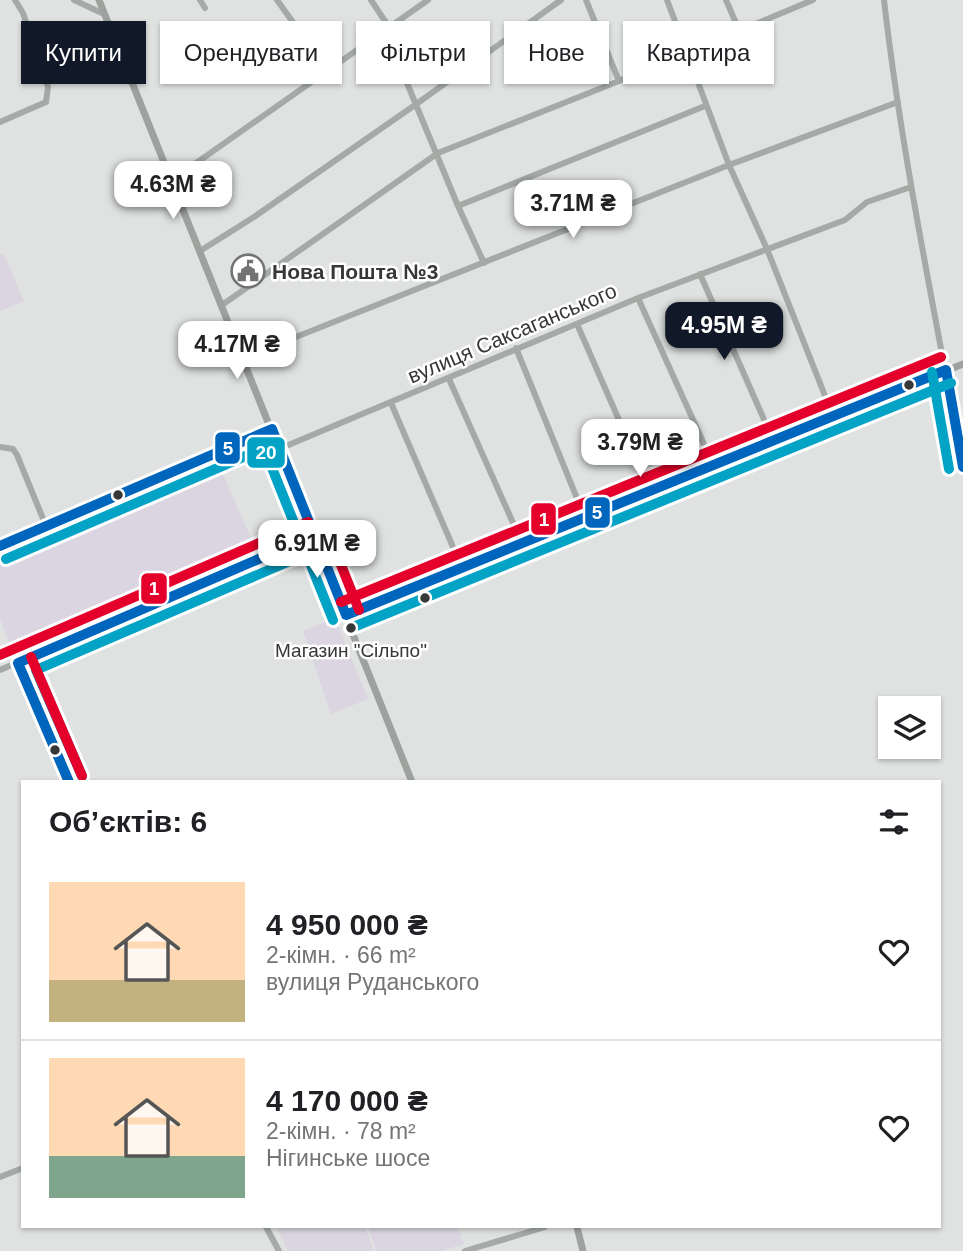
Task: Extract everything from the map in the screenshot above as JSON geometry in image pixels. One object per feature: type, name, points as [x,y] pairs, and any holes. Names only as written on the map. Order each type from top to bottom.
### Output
[{"type":"main road","points":[[99,0],[411,780]]},
{"type":"main road","points":[[346,615],[963,364]]},
{"type":"main road","points":[[577,1228],[583,1251]]},
{"type":"street","points":[[0,122],[47,102],[48,87],[23,13],[15,0]]},
{"type":"street","points":[[74,0],[104,14]]},
{"type":"street","points":[[200,0],[205,8]]},
{"type":"street","points":[[277,0],[292,21]]},
{"type":"street","points":[[371,0],[383,21]]},
{"type":"street","points":[[398,21],[428,0]]},
{"type":"street","points":[[200,251],[254,217],[561,0]]},
{"type":"street","points":[[586,0],[620,81]]},
{"type":"street","points":[[667,0],[675,21]]},
{"type":"street","points":[[726,0],[735,21]]},
{"type":"street","points":[[761,21],[813,0]]},
{"type":"street","points":[[884,0],[911,187],[963,467]]},
{"type":"street","points":[[222,305],[438,153],[623,80]]},
{"type":"street","points":[[172,180],[309,84]]},
{"type":"street","points":[[407,84],[484,263]]},
{"type":"street","points":[[698,84],[833,416]]},
{"type":"street","points":[[243,358],[729,165],[898,102]]},
{"type":"street","points":[[458,206],[705,106]]},
{"type":"street","name":"вулиця Саксаганського","points":[[279,449],[638,298],[845,220],[869,201],[911,187]]},
{"type":"street","points":[[700,274],[772,440]]},
{"type":"street","points":[[638,298],[713,464]]},
{"type":"street","points":[[576,324],[650,491]]},
{"type":"street","points":[[516,348],[585,518]]},
{"type":"street","points":[[449,379],[522,543]]},
{"type":"street","points":[[391,403],[462,568]]},
{"type":"street","points":[[0,546],[272,429]]},
{"type":"street","points":[[0,447],[13,449],[17,455],[46,526]]},
{"type":"street","points":[[0,670],[314,536]]},
{"type":"street","points":[[18,663],[67,780]]},
{"type":"street","points":[[0,1177],[21,1169]]},
{"type":"street","points":[[267,1228],[279,1251]]},
{"type":"street","points":[[465,1251],[542,1228]]},
{"type":"shaded area","points":[[4,254],[24,301],[0,311],[0,255]]},
{"type":"shaded area","points":[[218,463],[258,554],[14,655],[0,619],[0,555]]},
{"type":"shaded area","points":[[335,618],[368,699],[331,714],[303,631]]},
{"type":"shaded area","points":[[277,1228],[365,1228],[374,1251],[288,1251]]},
{"type":"shaded area","points":[[368,1228],[458,1228],[464,1244],[442,1251],[376,1251]]},
{"type":"transit line","name":"1","points":[[341,602],[941,357]]},
{"type":"transit line","name":"5","points":[[946,370],[963,467]]},
{"type":"transit line","name":"5","points":[[346,615],[946,370]]},
{"type":"transit line","name":"20","points":[[932,372],[949,469]]},
{"type":"transit line","name":"20","points":[[351,628],[951,383]]},
{"type":"transit line","name":"5","points":[[0,546],[272,429],[346,615]]},
{"type":"transit line","name":"20","points":[[6,559],[264,448],[333,620]]},
{"type":"transit line","name":"1","points":[[0,655],[308,522]]},
{"type":"transit line","name":"1","points":[[327,530],[359,610]]},
{"type":"transit line","name":"5","points":[[68,780],[18,663],[314,535]]},
{"type":"transit line","name":"20","points":[[82,776],[36,670],[320,548]]},
{"type":"transit line","name":"1","points":[[31,657],[82,776]]},
{"type":"place","name":"Нова Пошта №3","points":[[248,271]]},
{"type":"place","name":"Магазин \"Сільпо\"","points":[[351,628]]}]
